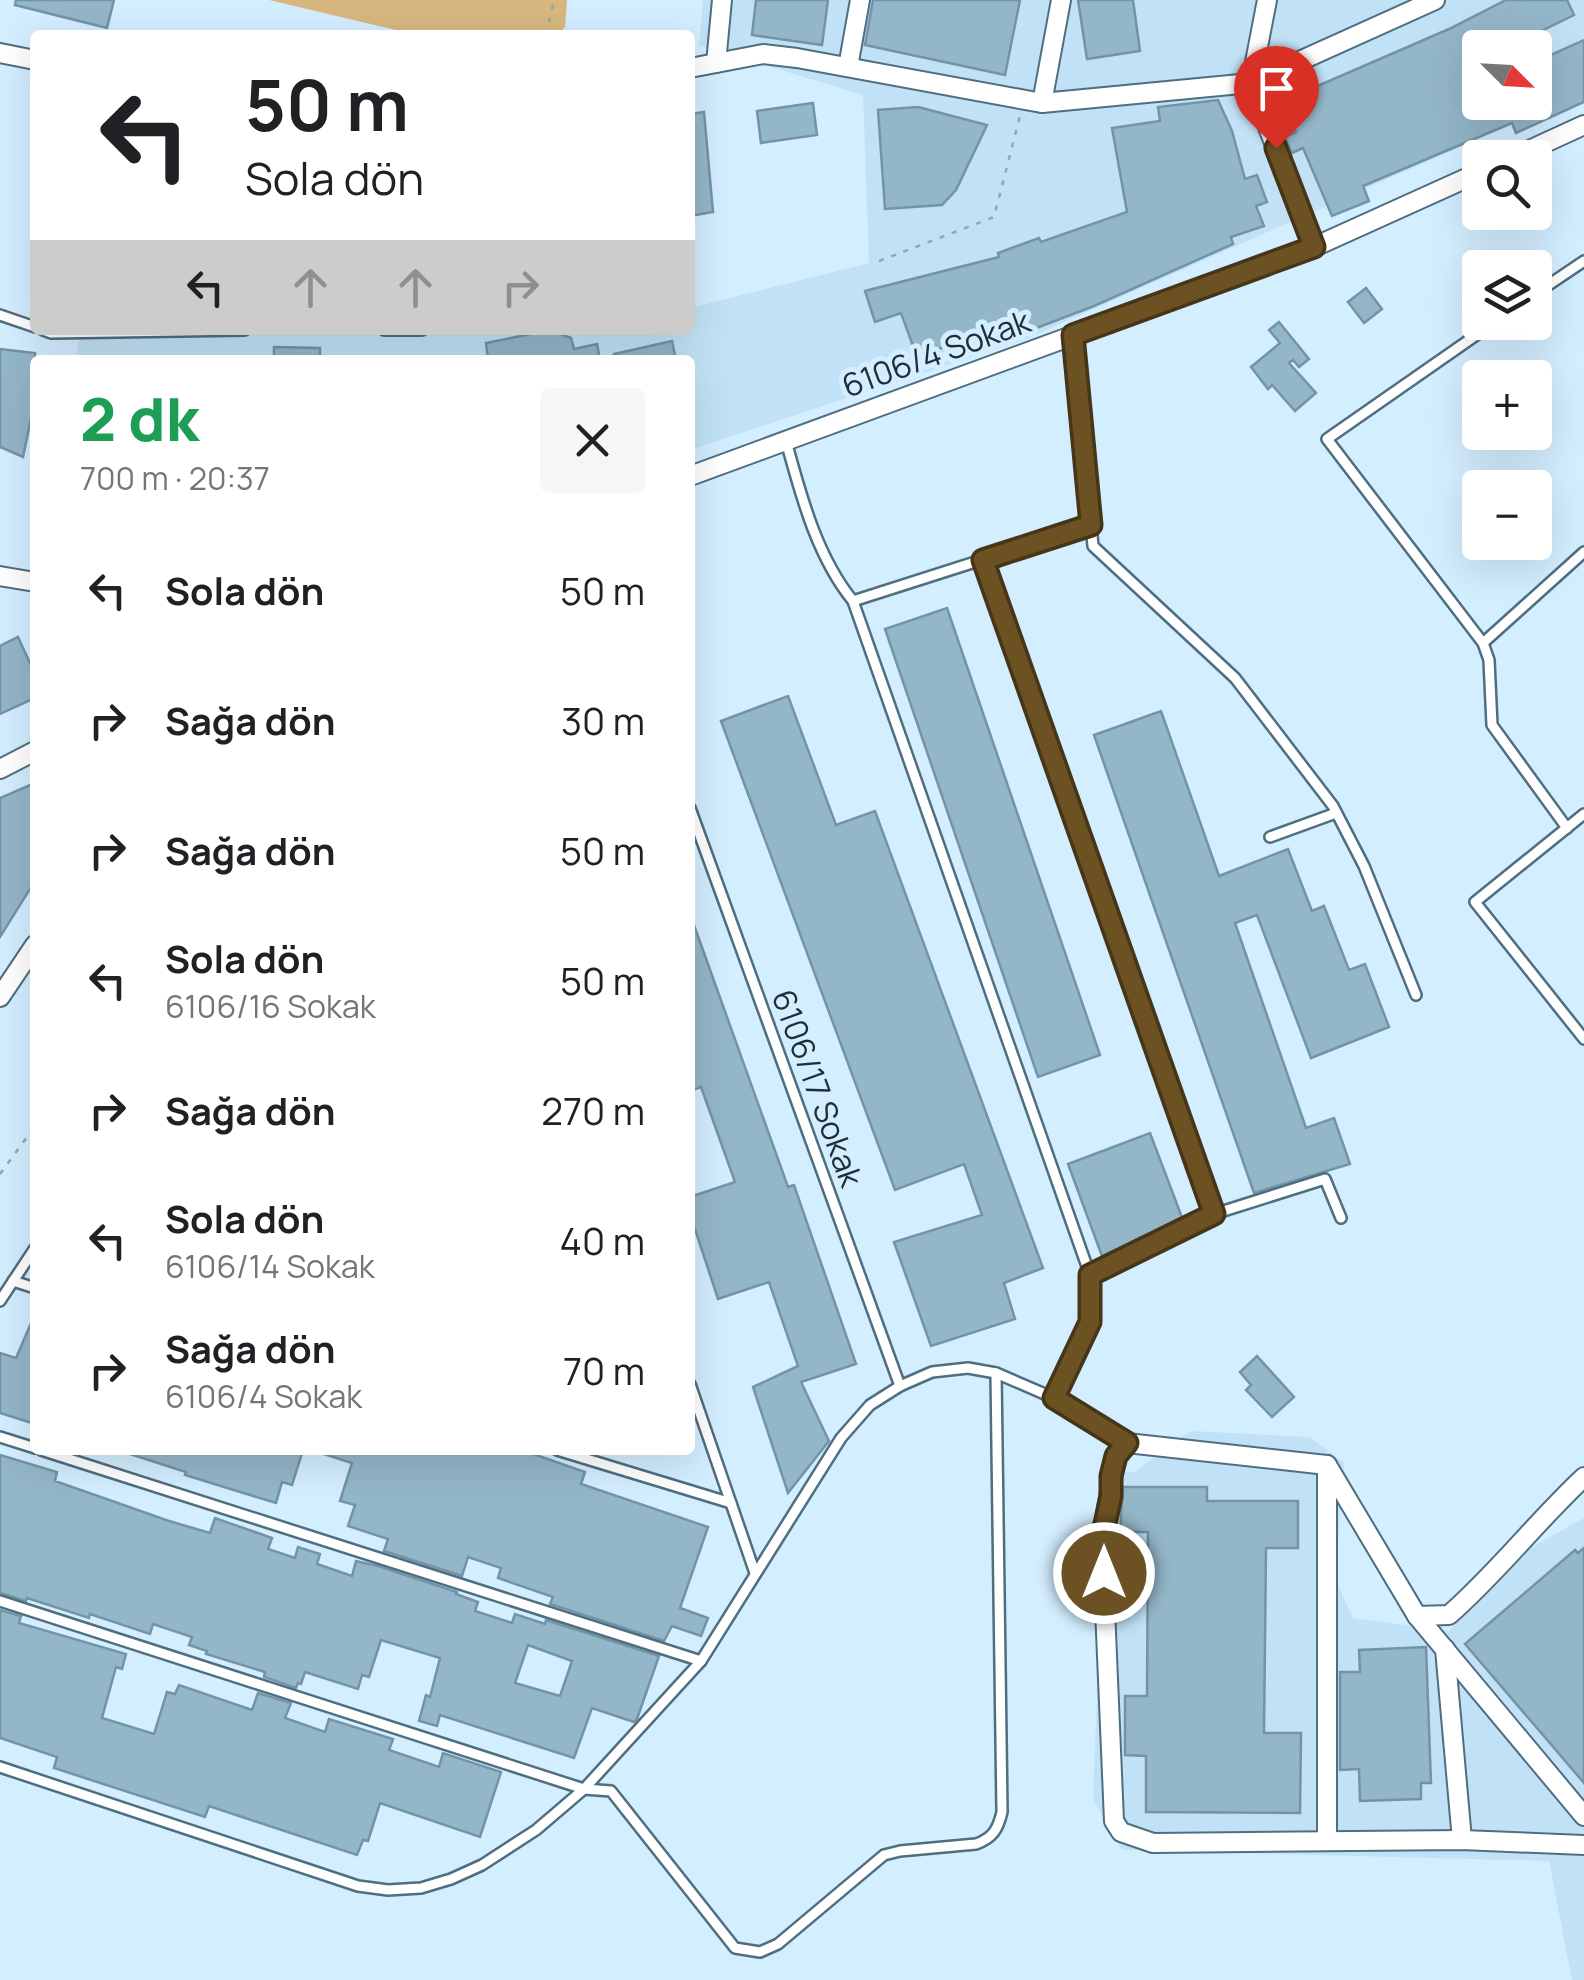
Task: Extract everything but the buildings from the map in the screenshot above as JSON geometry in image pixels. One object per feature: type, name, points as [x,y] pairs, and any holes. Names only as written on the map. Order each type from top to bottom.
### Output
[{"type":"street","points":[[716,63],[722,0]]},
{"type":"street","points":[[848,67],[860,0]]},
{"type":"street","points":[[1033,102],[1061,0]]},
{"type":"street","points":[[1245,0],[1267,2],[1252,83],[1314,247]]},
{"type":"street","points":[[695,67],[763,54],[1033,102],[1252,83],[1435,0]]},
{"type":"street","points":[[0,53],[30,59]]},
{"type":"street","points":[[1551,140],[1584,125]]},
{"type":"street","name":"6106/4 Sokak","points":[[695,474],[1314,247],[1462,180]]},
{"type":"street","points":[[0,576],[30,581]]},
{"type":"street","points":[[0,769],[30,754]]},
{"type":"street","points":[[0,997],[30,952]]},
{"type":"street","points":[[1327,1464],[1127,1443],[1116,1456],[1102,1538],[1114,1821],[1121,1832],[1153,1843],[1462,1840],[1584,1845]]},
{"type":"street","points":[[1327,1464],[1417,1616],[1584,1816]]},
{"type":"street","points":[[1327,1464],[1327,1841]]},
{"type":"street","points":[[1417,1616],[1450,1615],[1493,1576],[1552,1507],[1584,1477]]},
{"type":"street","points":[[1444,1648],[1462,1840]]},
{"type":"lane","points":[[1552,282],[1584,260]]},
{"type":"lane","points":[[0,314],[30,325]]},
{"type":"lane","points":[[1073,335],[1093,546],[1236,678],[1336,813],[1364,866],[1416,996]]},
{"type":"lane","points":[[1468,340],[1327,439],[1483,643],[1489,660],[1492,726],[1566,828]]},
{"type":"lane","points":[[786,441],[818,539],[838,584],[853,601],[1090,1275],[1090,1322],[1054,1398]]},
{"type":"lane","points":[[853,601],[1091,525]]},
{"type":"lane","points":[[1483,643],[1582,559]]},
{"type":"lane","points":[[983,560],[1214,1214]]},
{"type":"lane","points":[[1270,838],[1336,813]]},
{"type":"lane","points":[[1584,814],[1475,902],[1584,1040]]},
{"type":"lane","name":"6106/17 Sokak","points":[[695,822],[900,1386]]},
{"type":"lane","points":[[1090,1275],[1214,1214],[1325,1178],[1340,1218]]},
{"type":"lane","points":[[0,1301],[30,1256]]},
{"type":"lane","points":[[13,1281],[30,1286]]},
{"type":"lane","points":[[0,1767],[358,1886],[388,1890],[421,1888],[482,1865],[536,1830],[584,1790],[701,1661],[840,1438],[870,1405],[900,1386],[932,1372],[968,1368],[996,1374],[1054,1398],[1127,1443]]},
{"type":"lane","points":[[0,1601],[584,1790],[611,1791],[735,1948],[752,1953],[778,1944],[884,1856],[976,1844],[993,1835],[1002,1812],[996,1374]]},
{"type":"lane","points":[[695,1399],[755,1572]]},
{"type":"lane","points":[[0,1437],[30,1446]]},
{"type":"lane","points":[[57,1455],[701,1661]]},
{"type":"lane","points":[[573,1455],[731,1503]]},
{"type":"path","points":[[547,30],[554,0]]},
{"type":"path","points":[[879,261],[994,216],[1033,102]]},
{"type":"path","points":[[0,1174],[30,1133]]},
{"type":"shaded area","points":[[269,0],[567,0],[562,30],[396,30]]},
{"type":"shaded area","points":[[703,0],[1584,0],[1584,92],[1552,106],[1552,30],[1462,30],[1462,120],[1521,120],[1476,140],[1462,140],[1462,146],[1026,339],[695,448],[695,355],[76,355],[80,335],[695,335],[695,307],[869,263],[863,95],[699,45]]},
{"type":"shaded area","points":[[1191,1431],[1310,1437],[1344,1463],[1335,1579],[1353,1618],[1449,1631],[1532,1547],[1584,1518],[1584,1980],[1572,1980],[1549,1861],[1122,1850],[1093,1799],[1106,1471],[1134,1472]]},
{"type":"route","points":[[1104,1573],[1102,1538],[1111,1476],[1116,1456],[1127,1443],[1054,1398],[1090,1322],[1090,1275],[1214,1214],[983,560],[1091,525],[1073,335],[1314,247],[1276,148]]}]
